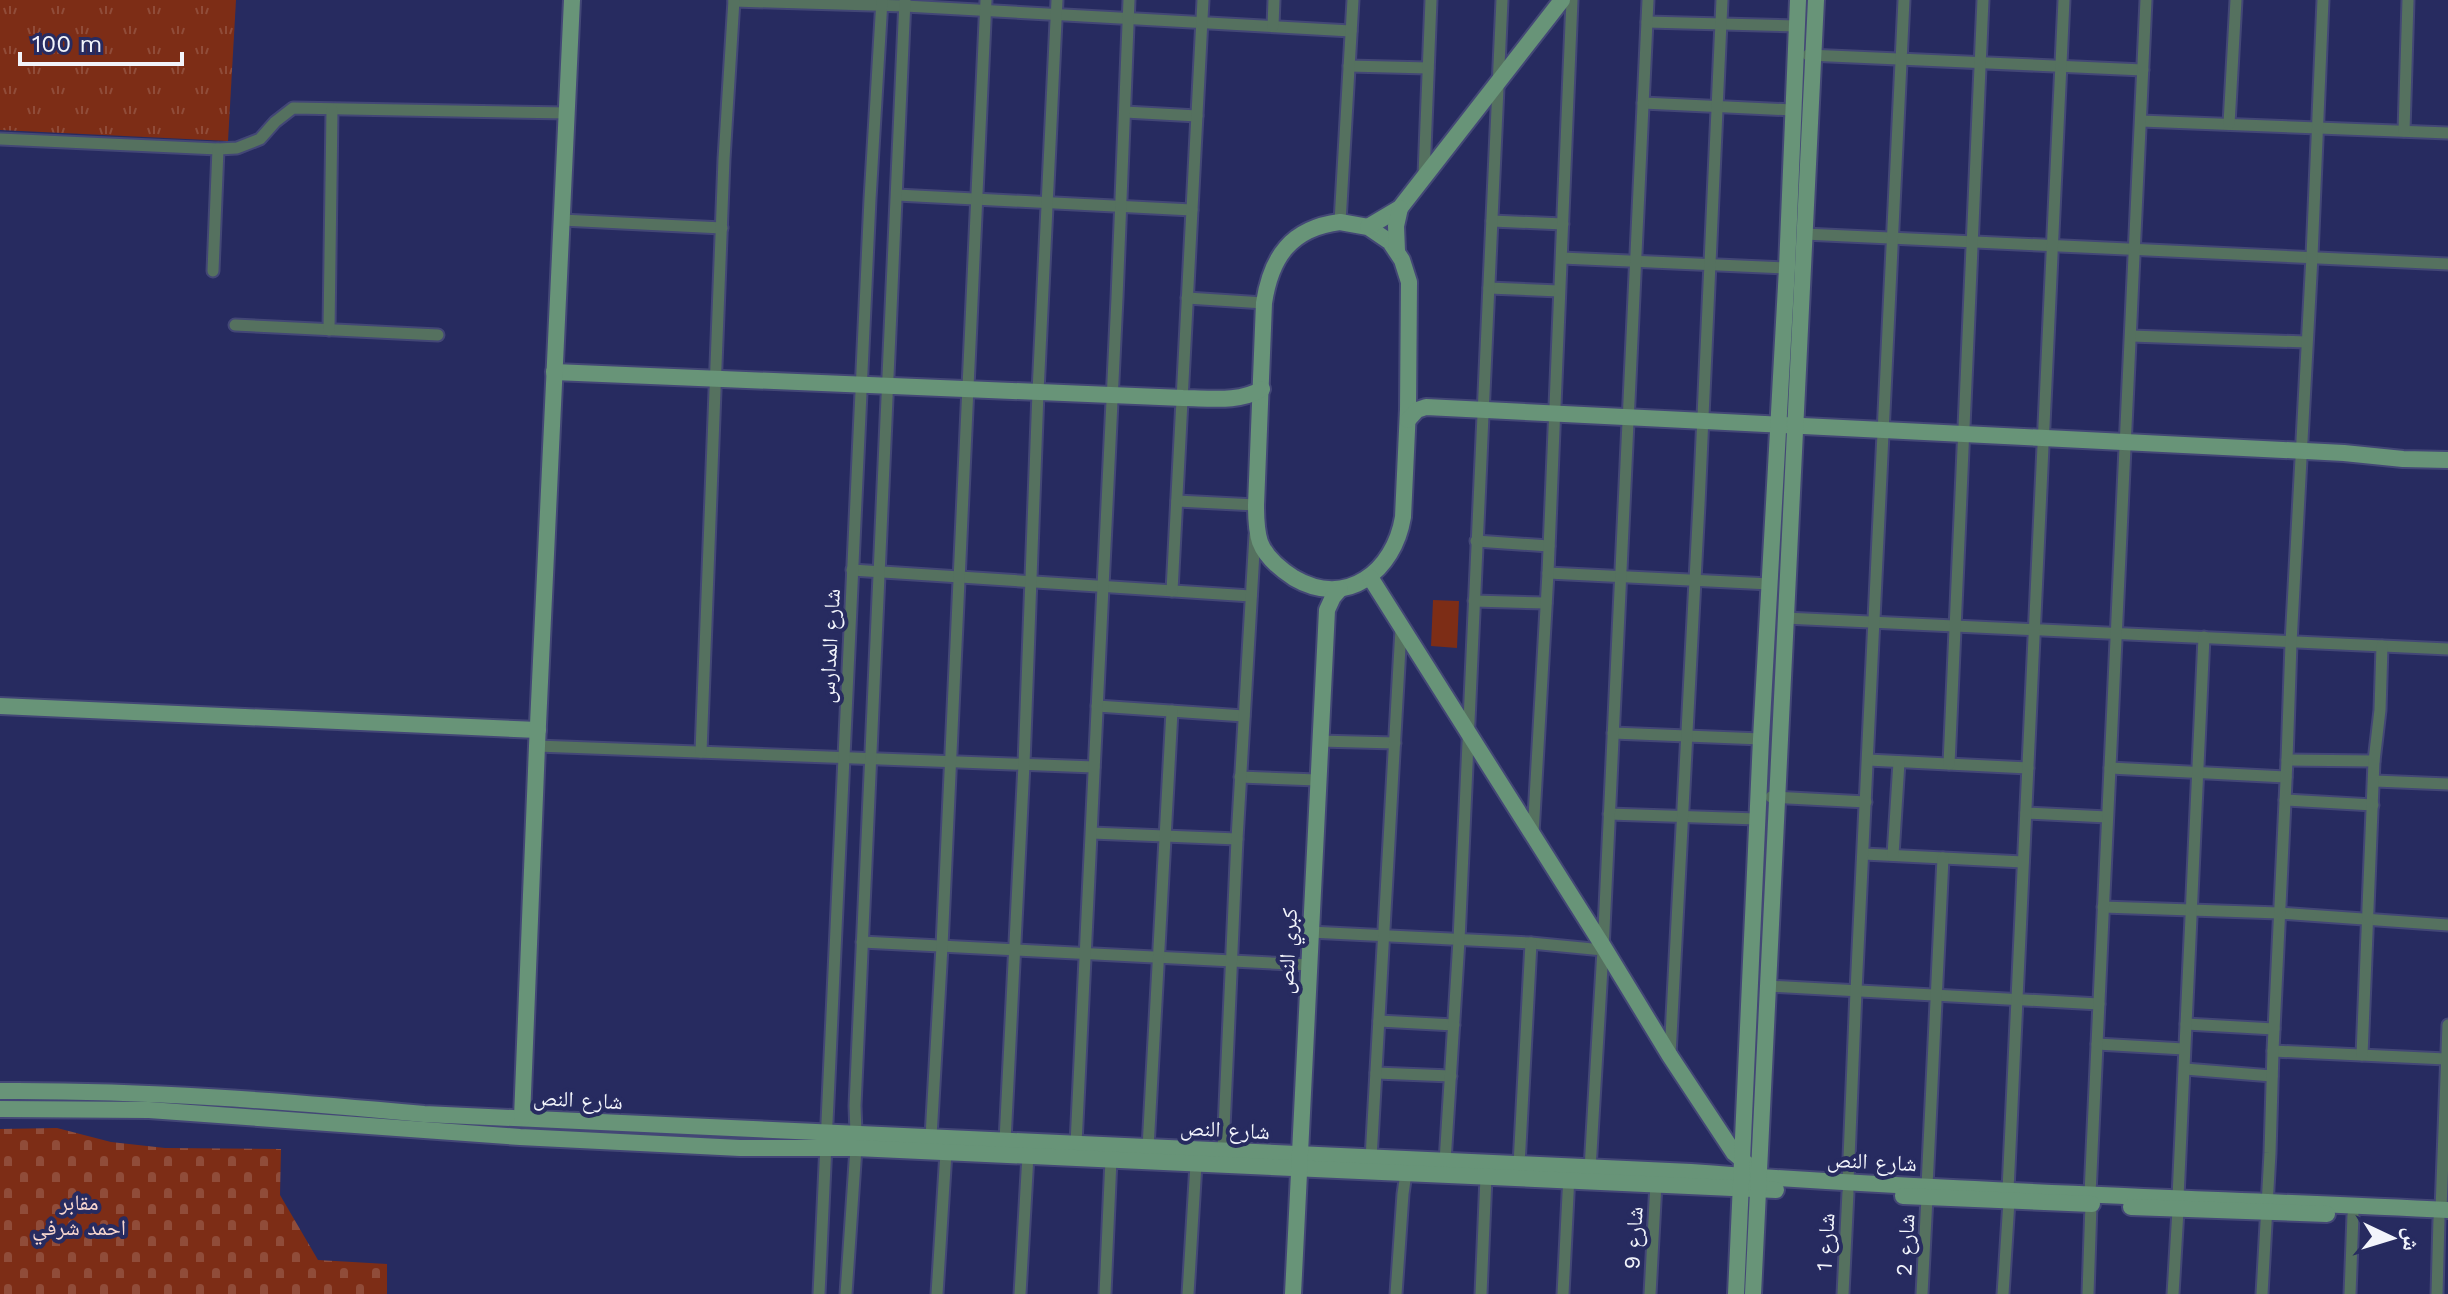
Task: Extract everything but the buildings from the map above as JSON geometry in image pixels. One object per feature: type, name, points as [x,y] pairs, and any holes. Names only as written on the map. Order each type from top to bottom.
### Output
[{"type":"street","points":[[522,1118],[572,0]]},
{"type":"street","points":[[701,752],[734,0],[986,6],[1057,15],[1351,31]]},
{"type":"street","points":[[1005,1141],[1057,0]]},
{"type":"street","points":[[1076,1144],[1129,0]]},
{"type":"street","points":[[1172,591],[1203,0]]},
{"type":"street","points":[[1273,26],[1274,0]]},
{"type":"street","points":[[1340,222],[1353,0]]},
{"type":"street","points":[[1424,178],[1431,0]]},
{"type":"street","points":[[1445,1162],[1459,940],[1502,0]]},
{"type":"street","points":[[1368,227],[1400,208],[1562,0]]},
{"type":"street","points":[[1533,835],[1548,573],[1572,0]]},
{"type":"street","points":[[1590,1169],[1648,0]]},
{"type":"street","points":[[1670,1056],[1722,0]]},
{"type":"street","points":[[1736,1294],[1768,986],[1785,618],[1787,268],[1798,0]]},
{"type":"street","points":[[1753,1294],[1750,1176],[1758,796],[1770,584],[1804,234],[1816,0]]},
{"type":"street","name":"شارع 1","points":[[1843,1294],[1904,0]]},
{"type":"street","points":[[1949,764],[1983,0]]},
{"type":"street","points":[[2003,1294],[2064,0]]},
{"type":"street","points":[[2088,1294],[2146,0]]},
{"type":"street","points":[[2229,124],[2236,0]]},
{"type":"street","points":[[2262,1294],[2323,0]]},
{"type":"street","points":[[2404,131],[2408,0]]},
{"type":"street","name":"شارع المدارس","points":[[819,1294],[870,199],[882,3]]},
{"type":"street","name":"شارع المدارس","points":[[846,1294],[856,1140],[869,759],[905,3]]},
{"type":"street","points":[[931,1137],[986,6]]},
{"type":"street","points":[[1647,22],[1797,26]]},
{"type":"street","points":[[1795,54],[2143,70]]},
{"type":"street","points":[[1349,66],[1428,68]]},
{"type":"street","points":[[1643,103],[1793,110]]},
{"type":"street","points":[[0,139],[218,149],[237,148],[260,139],[293,108],[568,113]]},
{"type":"street","points":[[329,330],[332,110]]},
{"type":"street","points":[[1125,112],[1197,116]]},
{"type":"street","points":[[2141,121],[2448,133]]},
{"type":"street","points":[[213,271],[218,149]]},
{"type":"street","points":[[897,195],[1192,210]]},
{"type":"street","points":[[1397,251],[1396,226],[1400,208]]},
{"type":"street","points":[[562,220],[722,228]]},
{"type":"street","points":[[1492,221],[1563,224]]},
{"type":"street","points":[[1223,1151],[1264,303],[1270,273],[1286,247],[1298,236],[1312,228],[1340,222],[1368,227],[1390,242],[1397,251],[1406,270],[1411,294],[1408,420],[1400,533],[1385,562],[1370,577],[1340,589],[1314,587],[1283,571],[1269,558],[1261,543],[1256,512]]},
{"type":"street","points":[[1804,234],[2448,264]]},
{"type":"street","points":[[1562,258],[1787,268]]},
{"type":"street","points":[[1489,288],[1559,291]]},
{"type":"street","points":[[1187,298],[1264,303]]},
{"type":"street","points":[[235,325],[438,335]]},
{"type":"street","points":[[2131,336],[2306,342]]},
{"type":"street","points":[[554,372],[1183,398],[1236,398],[1262,389]]},
{"type":"street","points":[[1409,389],[1437,408]]},
{"type":"street","points":[[1236,398],[1260,413]]},
{"type":"street","points":[[1408,420],[1421,408],[1437,408],[2448,460]]},
{"type":"street","points":[[1177,501],[1256,512]]},
{"type":"street","points":[[1476,541],[1549,546]]},
{"type":"street","points":[[852,570],[1251,596]]},
{"type":"street","points":[[1548,573],[1770,584]]},
{"type":"street","points":[[1370,577],[1670,1056],[1750,1176]]},
{"type":"street","points":[[1314,587],[1327,610]]},
{"type":"street","points":[[1327,610],[1340,589]]},
{"type":"street","points":[[1474,601],[1546,603]]},
{"type":"street","name":"كبري النص","points":[[1293,1294],[1327,610]]},
{"type":"street","points":[[1785,618],[2448,649]]},
{"type":"street","points":[[1371,1159],[1401,629]]},
{"type":"street","points":[[2173,1294],[2204,637]]},
{"type":"street","points":[[2362,1055],[2382,646]]},
{"type":"street","points":[[0,706],[537,738],[701,752],[1094,767]]},
{"type":"street","points":[[1097,706],[1244,716]]},
{"type":"street","points":[[1148,1148],[1172,711]]},
{"type":"street","points":[[1613,733],[1761,739]]},
{"type":"street","points":[[1319,741],[1395,743]]},
{"type":"street","points":[[1868,760],[2028,768]]},
{"type":"street","points":[[2287,760],[2374,761]]},
{"type":"street","points":[[1893,855],[1899,762]]},
{"type":"street","points":[[2110,768],[2286,777]]},
{"type":"street","points":[[1240,777],[1317,780]]},
{"type":"street","points":[[2375,781],[2448,784]]},
{"type":"street","points":[[1758,796],[1866,802]]},
{"type":"street","points":[[2285,800],[2373,805]]},
{"type":"street","points":[[2026,813],[2107,817]]},
{"type":"street","points":[[1609,814],[1757,819]]},
{"type":"street","points":[[1092,833],[1237,839]]},
{"type":"street","points":[[1864,854],[2023,862]]},
{"type":"street","name":"شارع 2","points":[[1922,1294],[1943,858]]},
{"type":"street","points":[[2103,907],[2279,913],[2448,925]]},
{"type":"street","points":[[1310,932],[1603,948]]},
{"type":"street","points":[[862,942],[1309,965]]},
{"type":"street","points":[[1519,1165],[1531,943]]},
{"type":"street","points":[[1768,986],[2099,1004]]},
{"type":"street","points":[[1379,1021],[1454,1025]]},
{"type":"street","points":[[2186,1024],[2274,1029]]},
{"type":"street","points":[[2437,1294],[2444,1214],[2448,1025]]},
{"type":"street","points":[[2097,1044],[2184,1049]]},
{"type":"street","points":[[2273,1051],[2446,1059]]},
{"type":"street","points":[[2185,1069],[2272,1076]]},
{"type":"street","points":[[1376,1073],[1451,1076]]},
{"type":"street","name":"شارع النص","points":[[0,1091],[117,1092],[238,1098],[424,1114],[826,1140],[931,1137],[1223,1151],[1406,1173],[1486,1177],[1569,1174],[1590,1169],[1750,1176],[1927,1192],[2444,1214]]},
{"type":"street","name":"شارع النص","points":[[0,1109],[149,1110],[520,1137],[740,1148],[826,1140]]},
{"type":"street","name":"شارع النص","points":[[856,1140],[946,1152],[1196,1164],[1371,1159],[1519,1165],[1569,1174],[1656,1183],[1750,1176]]},
{"type":"street","points":[[937,1294],[946,1152]]},
{"type":"street","points":[[1020,1294],[1028,1155]]},
{"type":"street","points":[[1105,1294],[1111,1159]]},
{"type":"street","points":[[1188,1294],[1196,1164]]},
{"type":"street","points":[[1396,1294],[1406,1173]]},
{"type":"street","points":[[1563,1294],[1569,1174]]},
{"type":"street","points":[[1481,1294],[1486,1177]]},
{"type":"street","name":"شارع 9","points":[[1650,1294],[1656,1183]]},
{"type":"street","name":"شارع النص","points":[[2266,1207],[2353,1215],[2444,1214]]},
{"type":"street","points":[[2350,1294],[2353,1215]]},
{"type":"green space","points":[[0,0],[236,0],[228,141],[0,130]]},
{"type":"green space","points":[[1433,600],[1459,601],[1457,648],[1431,646]]},
{"type":"green space","name":"مقابر احمد شرفي","points":[[57,1128],[111,1142],[165,1148],[281,1149],[280,1195],[318,1260],[387,1264],[387,1294],[0,1294],[0,1129]]}]
